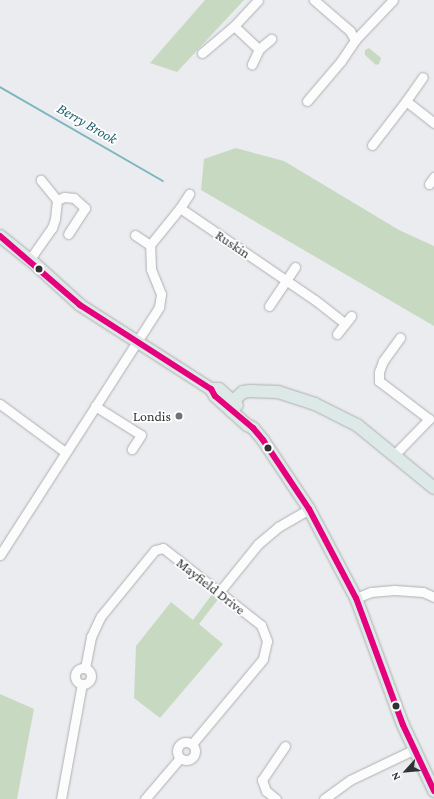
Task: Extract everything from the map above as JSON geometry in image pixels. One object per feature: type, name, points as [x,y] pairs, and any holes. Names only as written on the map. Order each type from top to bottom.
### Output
[{"type":"main road","points":[[0,236],[30,259],[80,305],[211,389],[215,396],[235,407],[252,420],[253,428],[279,461],[309,509],[356,598],[413,750],[434,791]]},
{"type":"main road","points":[[235,407],[258,391],[278,392],[315,404],[357,425],[395,454],[434,488]]},
{"type":"street","points":[[202,52],[234,26],[258,0]]},
{"type":"street","points":[[314,0],[350,32],[355,40]]},
{"type":"street","points":[[307,101],[355,40],[393,0]]},
{"type":"street","points":[[234,26],[259,49]]},
{"type":"street","points":[[252,64],[259,49],[271,40]]},
{"type":"street","points":[[372,145],[406,101],[422,77]]},
{"type":"street","points":[[406,101],[434,123]]},
{"type":"street","points":[[30,259],[52,228],[56,200],[41,180]]},
{"type":"street","points":[[0,555],[159,307],[161,294],[151,269],[150,245],[180,208],[188,194]]},
{"type":"street","points":[[56,200],[64,197],[74,198],[85,208],[68,234]]},
{"type":"street","name":"Ruskin","points":[[180,208],[287,280],[344,323]]},
{"type":"street","points":[[135,235],[150,245]]},
{"type":"street","points":[[269,306],[295,267]]},
{"type":"street","points":[[337,334],[344,323],[351,316]]},
{"type":"street","points":[[395,454],[431,421],[379,380],[378,372],[383,361],[400,338]]},
{"type":"street","points":[[95,406],[141,435],[132,449]]},
{"type":"street","points":[[1,407],[65,452]]},
{"type":"street","points":[[220,592],[258,544],[278,527],[309,509]]},
{"type":"street","name":"Mayfield Drive","points":[[61,799],[82,684],[75,675],[79,669],[86,668],[91,637],[101,616],[155,550],[163,548],[261,625],[267,641],[263,659],[192,744]]},
{"type":"street","points":[[356,598],[371,592],[394,590],[423,592],[434,597]]},
{"type":"street","name":"Mayfield Drive","points":[[186,742],[192,744],[194,749],[191,758],[185,760],[180,758],[176,750],[179,745],[186,742]]},
{"type":"street","points":[[276,799],[266,791],[262,780],[284,746]]},
{"type":"street","points":[[324,799],[350,780],[413,750]]},
{"type":"street","name":"Mayfield Drive","points":[[145,799],[180,758]]},
{"type":"green space","points":[[205,0],[244,0],[177,72],[150,63]]},
{"type":"green space","points":[[369,48],[381,58],[379,64],[376,65],[365,55],[365,50]]},
{"type":"green space","points":[[236,148],[284,161],[399,230],[434,246],[434,326],[201,190],[204,159]]},
{"type":"green space","points":[[213,593],[219,598],[199,624],[223,644],[160,718],[134,698],[136,646],[171,602],[193,620]]},
{"type":"green space","points":[[0,694],[34,709],[17,799],[0,799]]},
{"type":"waterway","name":"Berry Brook","points":[[0,87],[163,181]]},
{"type":"transit line","points":[[0,236],[80,305],[211,389],[215,396],[253,428],[263,440],[309,509],[356,598],[403,725],[434,791]]},
{"type":"place","name":"Londis","points":[[179,416]]}]
